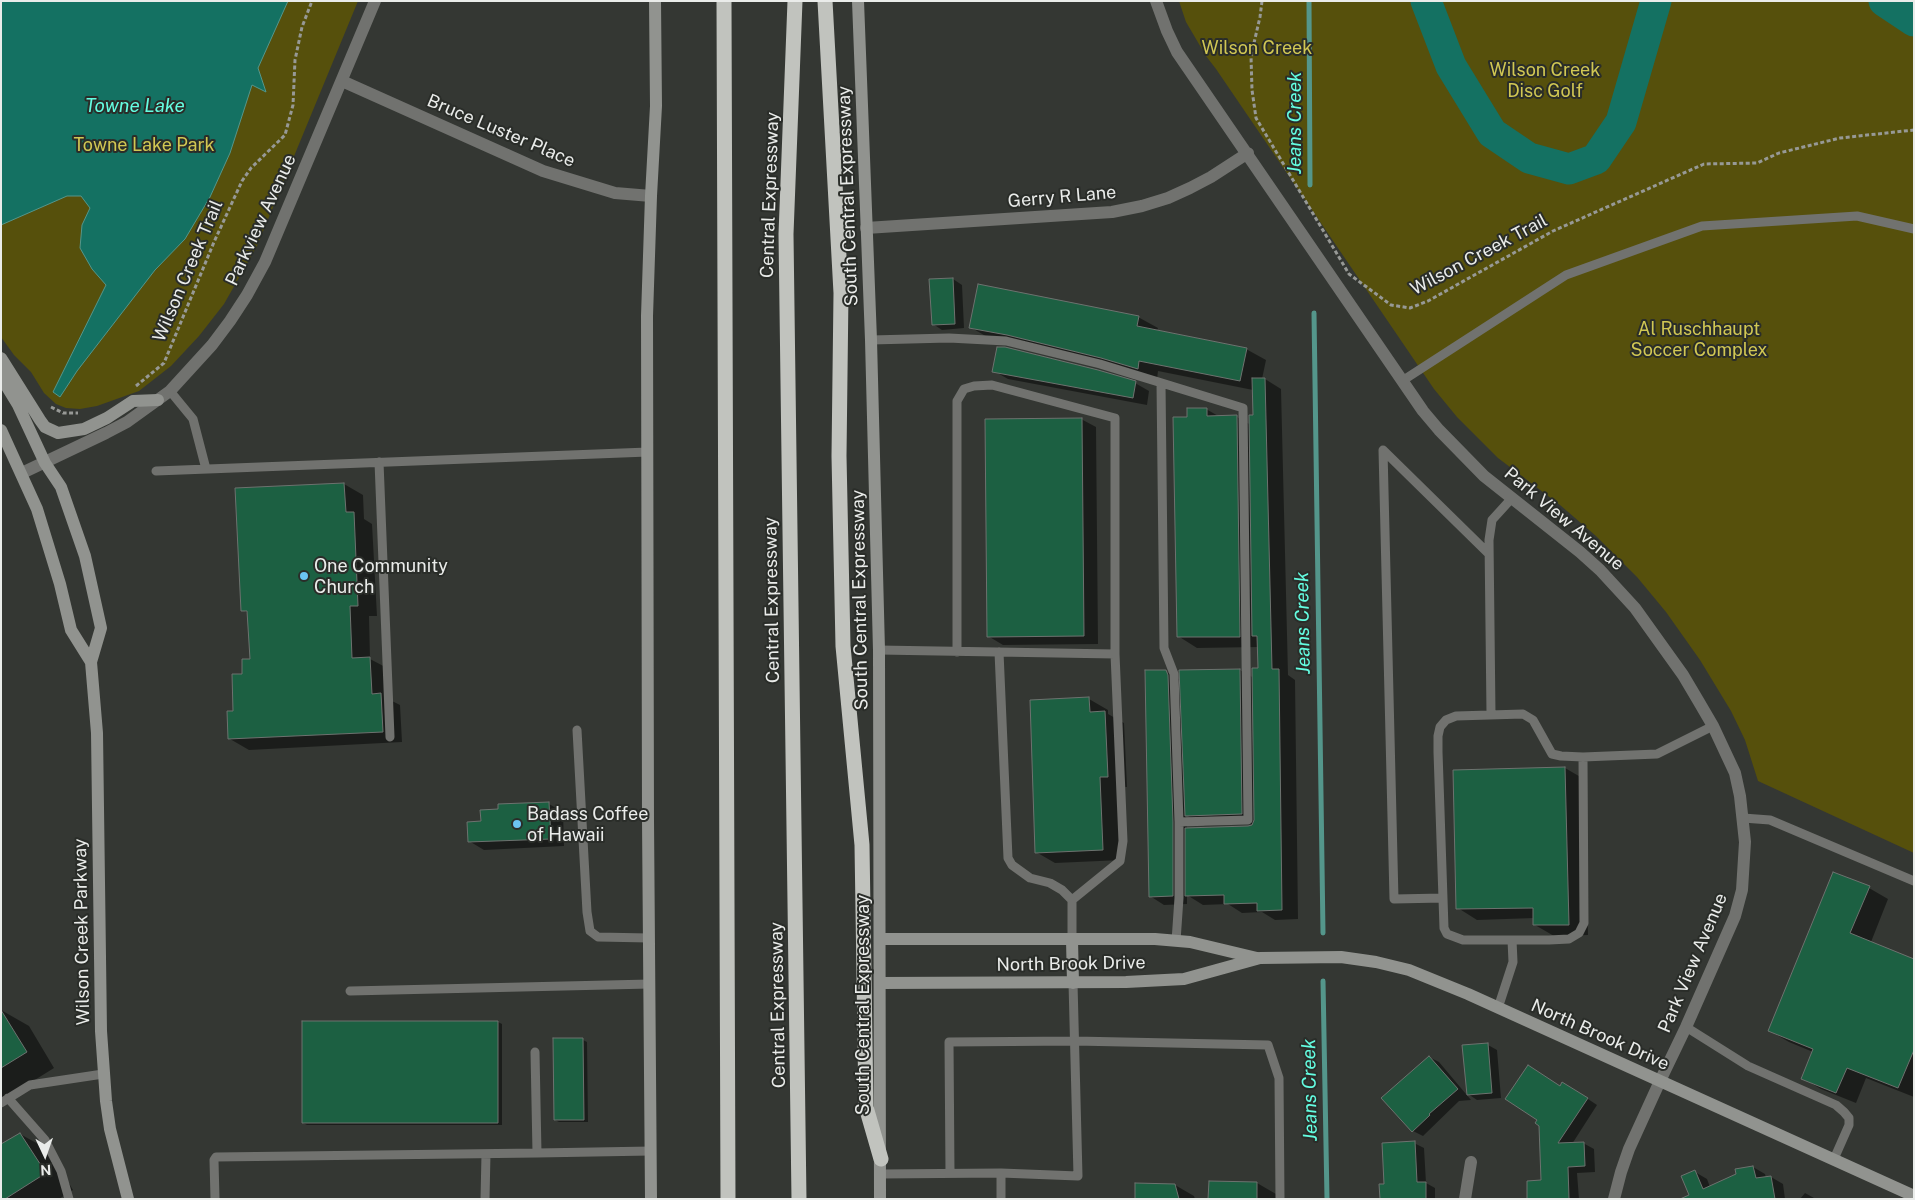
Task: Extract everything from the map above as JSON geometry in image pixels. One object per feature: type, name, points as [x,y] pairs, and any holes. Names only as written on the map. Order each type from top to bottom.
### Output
[{"type":"highway","points":[[724,1],[728,1199]]},
{"type":"highway","name":"Central Expressway","points":[[796,1],[786,234],[799,1199]]},
{"type":"highway","points":[[825,1],[841,293],[839,456],[843,646],[862,846],[866,1107],[881,1158]]},
{"type":"main road","points":[[651,1199],[648,316],[651,196],[656,106],[655,1]]},
{"type":"main road","name":"South Central Expressway","points":[[858,1],[871,340],[879,650],[880,1199]]},
{"type":"main road","points":[[1,358],[45,427],[58,433],[84,429],[107,418],[133,401],[158,400]]},
{"type":"main road","name":"Wilson Creek Parkway","points":[[1,377],[18,405],[45,463],[61,487],[87,564],[100,628],[91,662],[97,733],[103,1074],[110,1129],[128,1199]]},
{"type":"main road","name":"Wilson Creek Parkway","points":[[1,430],[37,509],[71,630],[91,662]]},
{"type":"main road","name":"North Brook Drive","points":[[880,938],[1176,941],[1190,942],[1260,958],[1341,957],[1376,962],[1409,970],[1468,994],[1914,1196]]},
{"type":"main road","points":[[1072,940],[1073,983]]},
{"type":"main road","name":"North Brook Drive","points":[[880,983],[1073,983],[1184,979],[1260,958]]},
{"type":"street","name":"Parkview Avenue","points":[[22,473],[106,433],[158,400],[170,391],[212,346],[247,295],[265,262],[375,1]]},
{"type":"street","name":"Park View Avenue","points":[[1156,1],[1177,52],[1248,153],[1402,381],[1439,430],[1484,476],[1580,552],[1606,576],[1635,608],[1683,675],[1714,726],[1734,773],[1743,818],[1745,866],[1742,890],[1726,938],[1629,1149],[1614,1199]]},
{"type":"street","name":"Bruce Luster Place","points":[[342,81],[543,171],[615,193],[651,196]]},
{"type":"street","name":"Gerry R Lane","points":[[866,228],[1112,212],[1168,198],[1211,177],[1248,153]]},
{"type":"street","points":[[1465,1199],[1471,1162]]},
{"type":"lane","points":[[1402,381],[1566,275],[1702,226],[1857,216],[1914,229]]},
{"type":"lane","points":[[871,340],[948,338],[1006,341],[1100,364],[1243,408],[1248,820],[1179,822]]},
{"type":"lane","points":[[1162,383],[1164,648],[1174,674],[1179,822],[1179,898],[1176,941]]},
{"type":"lane","points":[[957,652],[957,401],[964,389],[974,386],[992,385],[1114,418],[1115,654],[1123,841],[1120,861],[1072,900]]},
{"type":"lane","points":[[170,391],[193,419],[206,469]]},
{"type":"lane","points":[[1443,898],[1394,899],[1383,450],[1489,554]]},
{"type":"lane","points":[[156,471],[648,452]]},
{"type":"lane","points":[[379,462],[390,737]]},
{"type":"lane","points":[[1492,714],[1488,540],[1492,520],[1512,498]]},
{"type":"lane","points":[[879,650],[1115,654]]},
{"type":"lane","points":[[1000,652],[1008,858],[1012,865],[1030,878],[1050,883],[1062,890],[1072,900],[1072,940]]},
{"type":"lane","points":[[1583,757],[1584,923],[1579,933],[1569,939],[1463,940],[1452,937],[1444,928],[1438,752],[1440,727],[1446,720],[1456,716],[1523,714],[1533,720],[1552,754],[1583,757],[1657,754],[1714,726]]},
{"type":"lane","points":[[577,730],[586,903],[590,931],[598,937],[649,938]]},
{"type":"lane","points":[[1743,818],[1770,820],[1914,881]]},
{"type":"lane","points":[[1498,1008],[1513,962],[1512,940]]},
{"type":"lane","points":[[881,1174],[1000,1173],[1078,1176],[1073,983]]},
{"type":"lane","points":[[350,991],[650,984]]},
{"type":"lane","points":[[1686,1027],[1748,1066],[1836,1105],[1844,1112],[1850,1118],[1849,1126],[1834,1159]]},
{"type":"lane","points":[[950,1174],[949,1042],[1075,1040],[1268,1045],[1279,1078],[1280,1199]]},
{"type":"lane","points":[[535,1052],[537,1153]]},
{"type":"lane","points":[[69,1199],[61,1171],[45,1140],[4,1100],[30,1085],[103,1074]]},
{"type":"lane","points":[[215,1199],[214,1160],[216,1157],[651,1151]]},
{"type":"lane","points":[[485,1199],[486,1154]]},
{"type":"lane","points":[[1000,1173],[1001,1199]]},
{"type":"path","name":"Wilson Creek Trail","points":[[133,388],[164,363],[214,242],[242,181],[251,168],[285,134],[293,105],[295,60],[302,27],[312,1]]},
{"type":"path","name":"Wilson Creek Trail","points":[[1262,1],[1251,56],[1252,90],[1256,118],[1349,274],[1391,305],[1410,308],[1428,301],[1553,231],[1704,164],[1757,163],[1779,153],[1840,138],[1914,130]]},
{"type":"path","points":[[48,405],[63,413],[81,413]]},
{"type":"green space","name":"Towne Lake Park","points":[[1,1],[358,1],[257,246],[224,304],[199,336],[171,366],[139,391],[97,406],[80,409],[66,408],[56,404],[44,393],[31,372],[14,355],[1,337]]},
{"type":"green space","name":"Al Ruschhaupt Soccer Complex","points":[[1179,1],[1914,1],[1914,853],[1758,781],[1745,740],[1731,711],[1700,660],[1666,612],[1637,577],[1596,536],[1560,505],[1498,458],[1457,417],[1434,389],[1206,56],[1186,22]]},
{"type":"water","name":"Towne Lake","points":[[1,1],[288,1],[258,68],[266,92],[252,85],[230,153],[210,197],[185,239],[155,270],[77,371],[60,397],[53,392],[106,285],[92,269],[80,248],[82,225],[90,208],[81,196],[67,196],[1,225]]},
{"type":"building","points":[[953,278],[955,324],[932,325],[929,279]]},
{"type":"building","points":[[978,284],[1139,316],[1137,326],[1247,348],[1240,381],[1139,361],[1138,369],[1007,335],[969,328]]},
{"type":"building","points":[[997,347],[1005,347],[1136,381],[1133,398],[992,372]]},
{"type":"building","points":[[1252,378],[1265,378],[1272,669],[1279,669],[1282,910],[1257,911],[1257,903],[1224,904],[1224,895],[1185,896],[1185,828],[1248,826],[1252,825],[1254,820],[1252,668],[1258,668],[1257,636],[1252,636],[1249,415],[1253,415]]},
{"type":"building","points":[[1187,408],[1207,408],[1207,416],[1237,415],[1240,637],[1177,637],[1173,417],[1187,417]]},
{"type":"building","points":[[1082,418],[1084,636],[987,637],[985,419]]},
{"type":"building","points":[[344,483],[346,512],[354,512],[358,606],[350,606],[352,658],[370,657],[372,694],[381,693],[383,732],[228,739],[227,711],[233,711],[232,674],[242,674],[242,659],[250,659],[247,611],[241,611],[235,488]]},
{"type":"building","points":[[1240,669],[1242,814],[1185,816],[1179,670]]},
{"type":"building","points":[[1145,670],[1166,670],[1168,675],[1173,822],[1173,896],[1149,897]]},
{"type":"building","points":[[1089,697],[1090,712],[1105,711],[1108,777],[1100,777],[1103,850],[1035,853],[1030,700]]},
{"type":"building","points":[[1565,767],[1569,925],[1533,925],[1533,908],[1456,909],[1453,770]]},
{"type":"building","points":[[549,802],[551,839],[468,842],[467,822],[481,821],[480,810],[498,809],[498,804]]},
{"type":"building","points":[[1833,872],[1870,886],[1850,933],[1914,959],[1914,1050],[1898,1088],[1847,1068],[1836,1093],[1801,1079],[1813,1049],[1768,1031]]},
{"type":"building","points":[[1,1010],[27,1052],[1,1068]]},
{"type":"building","points":[[302,1021],[498,1021],[498,1123],[302,1123]]},
{"type":"building","points":[[553,1038],[583,1038],[584,1120],[554,1120]]},
{"type":"building","points":[[1488,1043],[1492,1093],[1467,1095],[1462,1045]]},
{"type":"building","points":[[1429,1056],[1458,1089],[1429,1114],[1412,1132],[1381,1098]]},
{"type":"building","points":[[1528,1065],[1560,1086],[1562,1082],[1588,1098],[1558,1143],[1584,1142],[1585,1166],[1568,1167],[1569,1199],[1527,1199],[1527,1181],[1541,1180],[1539,1126],[1535,1123],[1537,1120],[1505,1099]]},
{"type":"building","points":[[20,1133],[46,1173],[5,1199],[1,1199],[1,1144]]},
{"type":"building","points":[[1415,1141],[1417,1182],[1426,1182],[1426,1199],[1380,1199],[1379,1184],[1384,1184],[1382,1143]]},
{"type":"building","points":[[1753,1166],[1756,1178],[1771,1176],[1775,1199],[1680,1199],[1689,1195],[1681,1176],[1695,1170],[1703,1189],[1736,1174],[1735,1169]]},
{"type":"building","points":[[1209,1181],[1257,1182],[1257,1199],[1208,1199]]},
{"type":"building","points":[[1135,1183],[1175,1184],[1179,1199],[1135,1199]]},
{"type":"waterway","name":"Jeans Creek","points":[[1309,1],[1310,185]]},
{"type":"waterway","name":"Wilson Creek","points":[[1426,1],[1451,66],[1492,133],[1529,158],[1569,169],[1596,159],[1621,122],[1656,1]]},
{"type":"waterway","name":"Wilson Creek","points":[[1884,1],[1914,21]]},
{"type":"waterway","name":"Jeans Creek","points":[[1314,313],[1323,933]]},
{"type":"waterway","name":"Jeans Creek","points":[[1323,981],[1327,1199]]},
{"type":"place","name":"One Community Church","points":[[304,576]]},
{"type":"place","name":"Badass Coffee of Hawaii","points":[[517,824]]},
{"type":"park label","name":"Wilson Creek Disc Golf","points":[[1545,80]]}]
